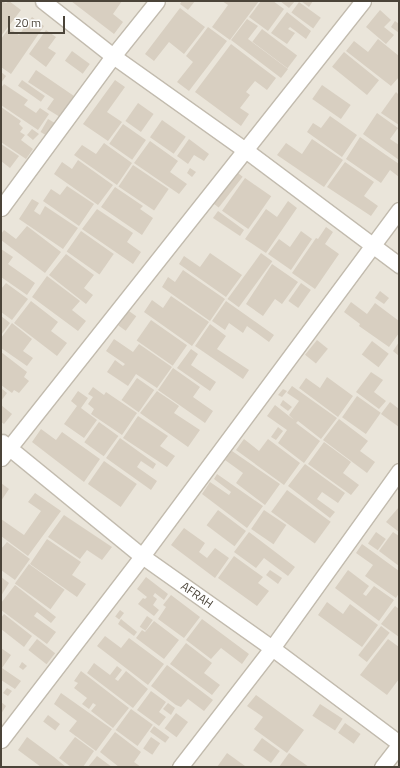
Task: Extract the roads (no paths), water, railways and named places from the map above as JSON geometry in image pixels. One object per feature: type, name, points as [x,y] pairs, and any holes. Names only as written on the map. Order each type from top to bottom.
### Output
[{"type":"street","points":[[43,1],[113,56],[244,149],[399,265]]},
{"type":"street","points":[[1,208],[113,56],[157,1]]},
{"type":"street","points":[[4,449],[363,1]]},
{"type":"street","points":[[1,740],[142,556],[399,210]]},
{"type":"street","name":"AFRAH","points":[[4,449],[142,556],[272,648],[399,744]]},
{"type":"street","points":[[180,767],[272,648],[399,471]]},
{"type":"street","points":[[382,767],[399,744]]}]
